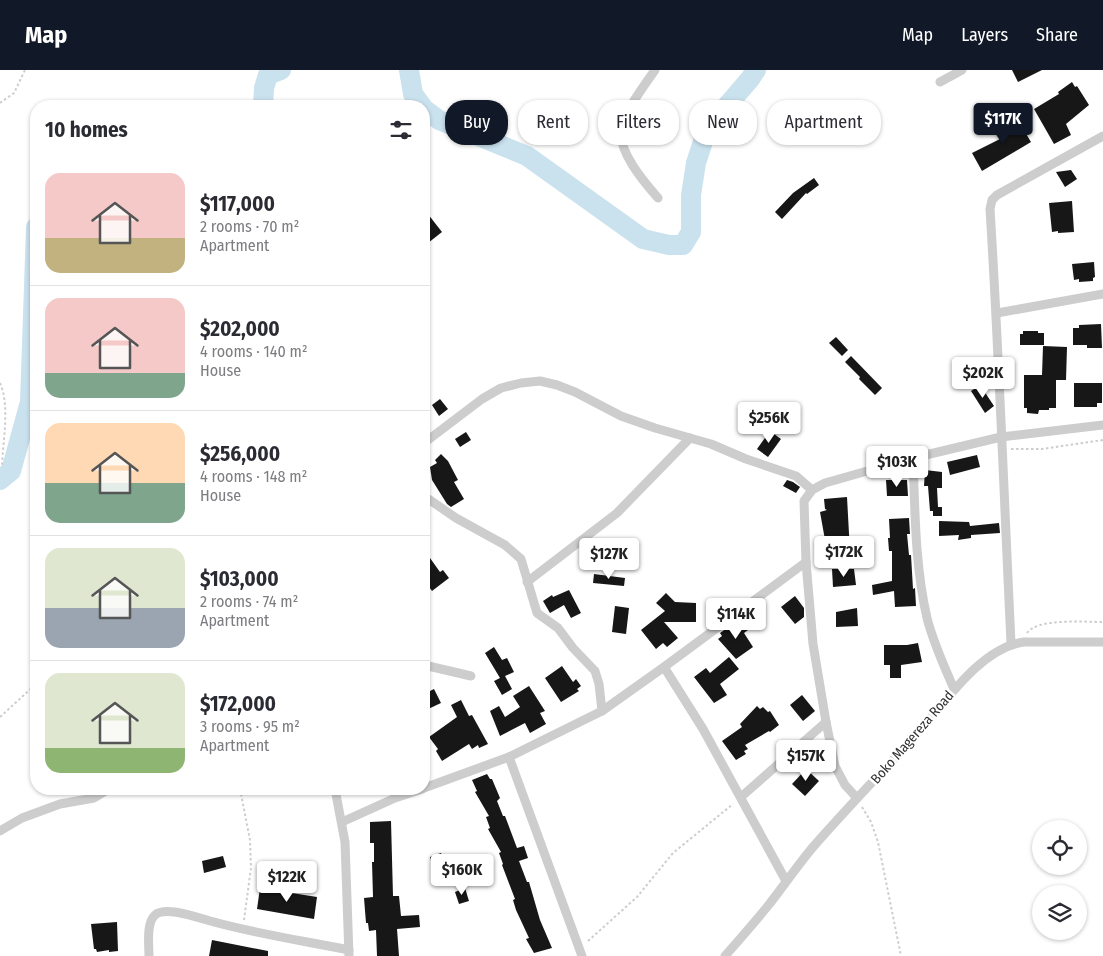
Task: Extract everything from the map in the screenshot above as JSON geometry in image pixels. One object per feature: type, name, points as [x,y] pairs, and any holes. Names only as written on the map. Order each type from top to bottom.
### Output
[{"type":"street","points":[[655,70],[628,111],[620,127],[628,159],[658,198]]},
{"type":"street","points":[[940,82],[962,70]]},
{"type":"street","points":[[1011,643],[1001,447],[997,313],[990,209],[992,200],[998,194],[1103,136]]},
{"type":"street","points":[[997,313],[1103,294]]},
{"type":"street","points":[[430,438],[482,399],[500,388],[540,381],[575,392],[621,416],[711,444],[746,460],[796,476],[812,490]]},
{"type":"street","points":[[857,798],[845,785],[835,766],[826,722],[814,644],[806,562],[804,501],[812,490],[825,483],[913,458],[1001,437],[1103,425]]},
{"type":"street","points":[[527,582],[617,513],[690,438]]},
{"type":"street","points":[[913,458],[921,588],[927,619],[954,689]]},
{"type":"street","points":[[430,500],[456,518],[505,545],[521,559],[537,613],[558,628],[595,671],[599,684],[602,711]]},
{"type":"street","points":[[430,785],[509,757],[602,711],[806,562]]},
{"type":"street","name":"Boko Magereza Road","points":[[725,956],[768,906],[812,848],[926,724],[954,689],[992,655],[1011,643],[1103,642]]},
{"type":"street","points":[[430,666],[471,676]]},
{"type":"street","points":[[664,667],[703,729],[786,881]]},
{"type":"street","points":[[741,797],[826,722]]},
{"type":"street","points":[[509,757],[582,954]]},
{"type":"street","points":[[0,831],[22,818],[60,804],[94,798],[99,795]]},
{"type":"street","points":[[148,956],[150,924],[155,915],[164,911],[176,912],[242,930],[349,953],[345,842],[336,795]]},
{"type":"street","points":[[342,822],[406,795]]},
{"type":"path","points":[[0,103],[14,93],[25,70]]},
{"type":"path","points":[[0,383],[3,389],[5,410],[2,465]]},
{"type":"path","points":[[1001,447],[1018,450],[1042,449],[1103,440]]},
{"type":"path","points":[[1024,642],[1028,630],[1043,624],[1103,622]]},
{"type":"path","points":[[0,717],[30,690]]},
{"type":"path","points":[[241,795],[250,840],[251,868],[242,930]]},
{"type":"path","points":[[582,954],[637,897],[673,854],[727,811],[741,797]]},
{"type":"path","points":[[857,798],[871,822],[878,842],[901,956]]},
{"type":"building","points":[[1012,70],[1042,70],[1018,82]]},
{"type":"building","points":[[1072,82],[1075,87],[1077,86],[1089,105],[1066,124],[1071,135],[1054,144],[1034,109],[1059,94],[1058,92]]},
{"type":"building","points":[[1013,118],[1017,124],[1019,122],[1031,142],[982,171],[972,153],[1004,137],[998,126]]},
{"type":"building","points":[[1071,170],[1077,179],[1065,187],[1056,172]]},
{"type":"building","points":[[814,178],[819,185],[806,193],[782,219],[775,212],[793,193]]},
{"type":"building","points":[[1072,201],[1074,232],[1052,232],[1049,203]]},
{"type":"building","points":[[430,217],[442,232],[430,241]]},
{"type":"building","points":[[1094,262],[1095,277],[1093,281],[1079,282],[1079,279],[1074,280],[1072,264]]},
{"type":"building","points":[[1101,324],[1102,348],[1087,348],[1087,345],[1073,345],[1073,328],[1079,328],[1079,325]]},
{"type":"building","points":[[1023,331],[1044,333],[1044,345],[1020,345],[1020,334],[1023,334]]},
{"type":"building","points":[[836,337],[848,350],[842,356],[829,343]]},
{"type":"building","points":[[1043,346],[1067,347],[1066,380],[1056,380],[1056,408],[1039,410],[1038,414],[1027,413],[1027,408],[1024,408],[1024,375],[1042,375]]},
{"type":"building","points":[[851,356],[882,388],[875,395],[845,362]]},
{"type":"building","points":[[1074,383],[1102,383],[1102,403],[1097,403],[1097,407],[1074,407]]},
{"type":"building","points":[[980,385],[994,406],[985,413],[971,391]]},
{"type":"building","points":[[440,399],[448,409],[439,416],[432,405]]},
{"type":"building","points":[[770,431],[781,439],[768,457],[757,449]]},
{"type":"building","points":[[466,432],[471,440],[460,447],[455,439]]},
{"type":"building","points":[[441,454],[448,461],[458,480],[454,482],[464,499],[451,507],[447,504],[432,480],[430,467],[437,463],[435,460]]},
{"type":"building","points":[[977,455],[980,467],[950,475],[947,462]]},
{"type":"building","points":[[925,470],[942,472],[942,488],[937,488],[938,507],[942,507],[942,516],[933,516],[933,511],[930,511],[928,486],[924,486]]},
{"type":"building","points":[[787,480],[800,487],[796,493],[783,486]]},
{"type":"building","points":[[886,480],[907,480],[908,496],[887,496]]},
{"type":"building","points":[[847,497],[850,552],[827,551],[820,512],[827,510],[825,509],[824,499]]},
{"type":"building","points":[[909,518],[910,534],[907,534],[916,606],[895,607],[894,591],[873,595],[872,585],[892,581],[892,551],[889,551],[888,538],[890,538],[889,519]]},
{"type":"building","points":[[939,521],[969,522],[970,526],[999,523],[1000,533],[971,535],[971,538],[958,540],[959,535],[939,536]]},
{"type":"building","points":[[869,553],[871,563],[862,564],[861,554]]},
{"type":"building","points":[[430,558],[440,572],[443,570],[449,578],[432,591],[430,588]]},
{"type":"building","points":[[832,569],[854,569],[856,585],[833,587]]},
{"type":"building","points":[[594,574],[625,578],[624,586],[593,583]]},
{"type":"building","points":[[569,590],[581,613],[571,618],[564,605],[550,613],[543,601],[552,595],[553,597]]},
{"type":"building","points":[[666,593],[675,602],[696,603],[696,622],[664,622],[678,638],[667,647],[663,643],[656,649],[641,630],[665,611],[656,603]]},
{"type":"building","points":[[795,596],[804,608],[804,617],[795,624],[781,607]]},
{"type":"building","points":[[615,606],[629,608],[626,634],[612,632]]},
{"type":"building","points":[[857,608],[858,626],[836,627],[836,612]]},
{"type":"building","points":[[737,621],[738,623],[741,621],[748,630],[744,633],[753,647],[736,659],[718,639],[722,636],[720,633]]},
{"type":"building","points":[[918,643],[922,662],[901,665],[901,678],[890,678],[890,665],[884,665],[884,645]]},
{"type":"building","points":[[494,647],[502,660],[507,658],[514,672],[505,676],[512,689],[502,695],[494,681],[500,678],[485,653]]},
{"type":"building","points":[[729,657],[739,669],[720,684],[727,695],[714,703],[694,677],[706,668],[710,673]]},
{"type":"building","points":[[562,666],[573,682],[576,679],[581,686],[577,689],[579,691],[561,702],[545,678]]},
{"type":"building","points":[[529,686],[545,711],[540,713],[546,724],[530,733],[525,723],[500,736],[490,711],[499,706],[505,717],[520,707],[513,696]]},
{"type":"building","points":[[434,689],[441,703],[430,708],[430,691]]},
{"type":"building","points":[[802,695],[815,711],[803,721],[790,705]]},
{"type":"building","points":[[461,700],[469,716],[472,715],[488,744],[479,748],[478,745],[472,749],[469,744],[442,761],[436,751],[438,749],[430,736],[457,717],[451,705]]},
{"type":"building","points":[[757,706],[760,709],[763,707],[768,712],[770,711],[779,725],[745,745],[748,749],[744,751],[746,754],[736,760],[722,741],[742,727],[740,724]]},
{"type":"building","points":[[806,769],[819,781],[805,796],[792,784]]},
{"type":"building","points":[[487,774],[492,779],[500,798],[497,801],[517,848],[524,846],[528,858],[519,861],[527,882],[529,882],[540,920],[552,948],[534,953],[526,939],[529,938],[516,910],[513,900],[515,899],[502,865],[499,853],[501,852],[488,829],[490,828],[486,817],[489,816],[475,792],[477,791],[472,780]]},
{"type":"building","points":[[391,821],[393,896],[399,896],[401,916],[419,915],[420,927],[397,929],[399,956],[377,956],[376,930],[369,931],[368,923],[366,923],[364,898],[373,897],[372,862],[374,862],[374,843],[370,843],[370,822]]},
{"type":"building","points":[[441,853],[446,868],[434,871],[430,857]]},
{"type":"building","points":[[223,856],[226,867],[204,873],[202,861]]},
{"type":"building","points":[[260,888],[317,897],[314,919],[257,909]]},
{"type":"building","points":[[465,888],[469,901],[459,904],[455,892]]},
{"type":"building","points":[[117,922],[118,951],[97,952],[94,949],[91,924]]},
{"type":"building","points":[[212,940],[268,951],[268,956],[209,956]]},
{"type":"waterway","points":[[263,100],[264,88],[268,75],[281,70]]},
{"type":"waterway","points":[[409,70],[413,94],[418,100]]},
{"type":"waterway","points":[[430,113],[439,120],[527,156],[643,239],[669,245],[683,245],[691,232],[691,195],[696,163],[707,129],[756,70]]},
{"type":"waterway","points":[[0,480],[11,471],[30,402]]}]
